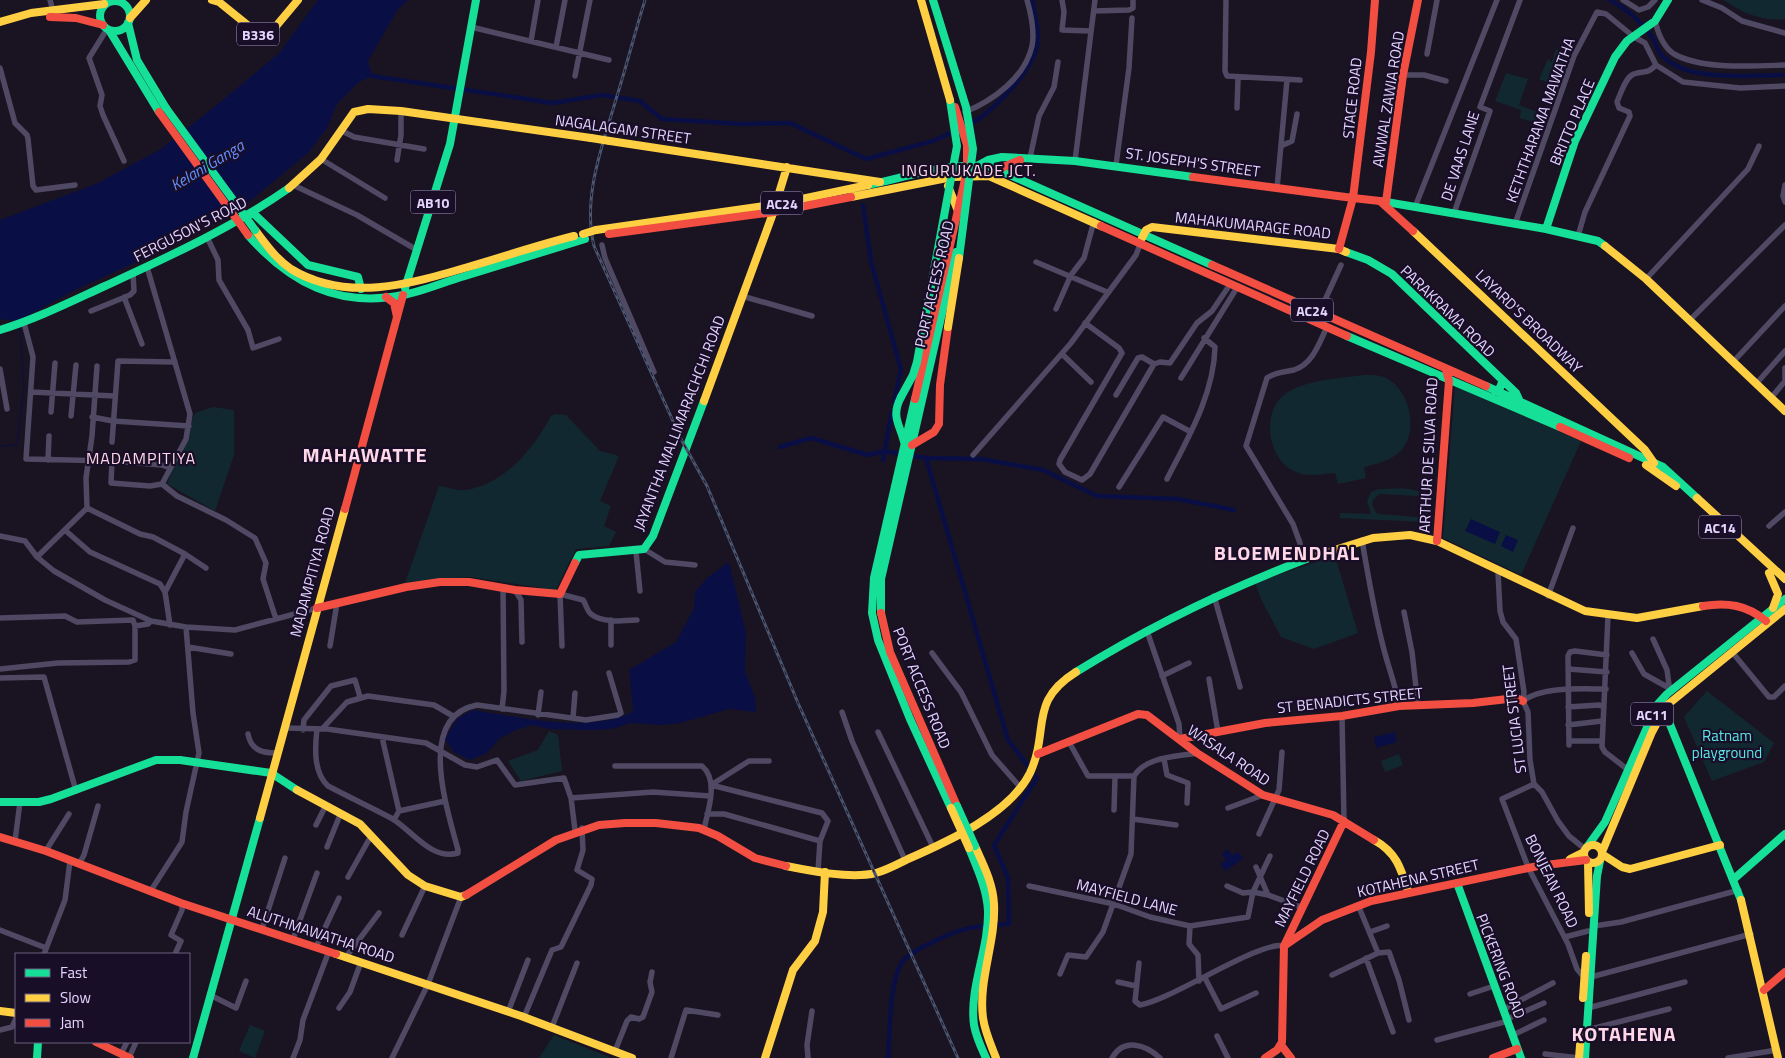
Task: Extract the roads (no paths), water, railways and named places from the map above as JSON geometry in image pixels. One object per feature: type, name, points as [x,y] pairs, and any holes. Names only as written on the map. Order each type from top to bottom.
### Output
[{"type":"main road","points":[[0,22],[31,13],[104,4],[116,0],[126,6],[137,60],[163,110]]},
{"type":"main road","points":[[0,28],[30,20],[60,17],[120,30],[146,0]]},
{"type":"main road","name":"B336","points":[[212,0],[219,2],[260,35],[267,37],[298,0]]},
{"type":"main road","name":"AB10","points":[[471,27],[476,0]]},
{"type":"main road","points":[[921,0],[952,107],[957,146],[917,362],[913,375],[894,412],[896,423],[908,445],[937,428],[940,420],[940,385],[965,222],[973,149],[966,107],[932,0]]},
{"type":"main road","points":[[926,0],[964,117]]},
{"type":"main road","points":[[932,0],[964,117],[968,152],[973,165],[969,175]]},
{"type":"main road","name":"STACE ROAD","points":[[1353,198],[1371,52],[1375,0]]},
{"type":"main road","name":"AWWAL ZAWIA ROAD","points":[[1383,202],[1403,74],[1418,0]]},
{"type":"main road","points":[[1653,23],[1668,0]]},
{"type":"main road","points":[[104,4],[100,14],[106,28],[163,110]]},
{"type":"main road","name":"BRITTO PLACE","points":[[1546,229],[1575,141],[1615,57],[1627,41],[1653,23]]},
{"type":"main road","name":"MADAMPITIYA ROAD","points":[[193,1058],[212,996],[276,753],[403,295],[440,180],[461,90],[471,27]]},
{"type":"main road","name":"AC24","points":[[163,110],[269,249],[292,269],[319,282],[361,289],[406,285],[596,233],[712,216],[973,165],[999,169],[1235,285],[1449,382],[1521,406]]},
{"type":"main road","name":"AC24","points":[[163,110],[263,255],[286,275],[316,290],[341,297],[403,295],[584,236]]},
{"type":"main road","name":"NAGALAGAM STREET","points":[[360,110],[401,111],[882,182]]},
{"type":"main road","name":"FERGUSON'S ROAD","points":[[0,330],[24,322],[134,273],[254,214],[293,185],[321,159],[342,131],[352,113],[360,110]]},
{"type":"main road","name":"ST. JOSEPH'S STREET","points":[[973,165],[994,158],[1030,158],[1116,165],[1415,206],[1546,229],[1598,241],[1646,279],[1785,411]]},
{"type":"main road","name":"ST. JOSEPH'S STREET","points":[[999,169],[1010,163],[1030,158]]},
{"type":"main road","name":"JAYANTHA MALLIMARACHCHI ROAD","points":[[560,594],[579,555],[636,552],[644,549],[652,536],[693,435],[742,296],[778,204],[787,167]]},
{"type":"main road","name":"AC24","points":[[712,216],[774,212],[939,179],[969,175],[998,178],[1094,221],[1142,238],[1319,313],[1654,466]]},
{"type":"main road","name":"PORT ACCESS ROAD","points":[[912,431],[958,211],[969,175]]},
{"type":"main road","name":"PORT ACCESS ROAD","points":[[969,175],[912,431],[874,578],[872,613],[884,655],[910,719],[972,847],[982,880],[991,914],[981,1004],[986,1033],[996,1057]]},
{"type":"main road","points":[[939,179],[949,187],[958,211]]},
{"type":"main road","name":"MAHAKUMARAGE ROAD","points":[[1142,238],[1148,228],[1152,227],[1339,249],[1353,198]]},
{"type":"main road","name":"LAYARD'S BROADWAY","points":[[1383,202],[1646,450],[1654,466]]},
{"type":"main road","points":[[254,214],[282,243],[308,265],[358,277],[361,289]]},
{"type":"main road","name":"PARAKRAMA ROAD","points":[[1339,249],[1368,260],[1392,274],[1514,392],[1521,406]]},
{"type":"main road","points":[[410,273],[411,278],[418,282]]},
{"type":"main road","points":[[386,297],[394,304],[397,317]]},
{"type":"main road","name":"ARTHUR DE SILVA ROAD","points":[[1438,541],[1449,382],[1446,370]]},
{"type":"main road","points":[[1495,392],[1500,388],[1502,382]]},
{"type":"main road","points":[[899,427],[923,433],[937,428]]},
{"type":"main road","name":"AC14","points":[[1654,466],[1785,586]]},
{"type":"main road","name":"AC14","points":[[1654,466],[1670,472],[1784,578]]},
{"type":"main road","points":[[0,802],[39,802],[76,791],[156,760],[180,760],[271,773],[325,807],[360,824],[401,868],[425,886],[461,897],[470,894],[499,876],[527,854],[579,829],[621,822],[679,825],[704,829],[754,857],[849,875],[876,873],[933,847],[979,822],[1020,787],[1037,757],[1042,708],[1056,686],[1078,670],[1188,607],[1301,561],[1362,540],[1393,535],[1417,536],[1438,541],[1577,609],[1608,616],[1644,618],[1722,604],[1753,610],[1765,620]]},
{"type":"main road","points":[[1769,573],[1778,594],[1771,610]]},
{"type":"main road","points":[[317,608],[440,582],[469,582],[515,590],[560,594]]},
{"type":"main road","name":"AC11","points":[[1659,710],[1732,652],[1765,620],[1771,610],[1785,599]]},
{"type":"main road","name":"AC11","points":[[1585,849],[1605,822],[1628,769],[1670,690],[1765,620],[1785,609]]},
{"type":"main road","name":"ST BENADICTS STREET","points":[[1180,739],[1265,723],[1342,716],[1399,706],[1473,703],[1516,698],[1523,701]]},
{"type":"main road","points":[[1659,710],[1672,733],[1735,878],[1751,934],[1777,1054]]},
{"type":"main road","name":"WASALA ROAD","points":[[1037,757],[1138,714],[1152,717],[1197,753],[1263,796],[1333,815],[1382,844],[1400,864],[1408,891]]},
{"type":"main road","points":[[1654,719],[1672,733]]},
{"type":"main road","name":"AC11","points":[[1579,1058],[1591,929],[1601,856],[1654,719]]},
{"type":"main road","name":"MAYFIELD ROAD","points":[[1284,946],[1344,821]]},
{"type":"main road","points":[[1735,878],[1785,834]]},
{"type":"main road","name":"ALUTHMAWATHA ROAD","points":[[0,837],[79,864],[182,904],[428,984],[552,1027],[632,1058]]},
{"type":"main road","points":[[1587,861],[1585,849],[1596,845],[1601,856],[1622,867],[1630,868],[1720,845]]},
{"type":"main road","name":"KOTAHENA STREET","points":[[1568,860],[1585,849]]},
{"type":"main road","name":"KOTAHENA STREET","points":[[1284,946],[1322,920],[1358,905],[1408,891],[1568,860],[1587,861],[1594,864],[1601,856]]},
{"type":"main road","name":"AC11","points":[[1587,861],[1591,929]]},
{"type":"main road","points":[[765,1058],[783,996],[793,970],[816,942],[823,912],[821,871]]},
{"type":"main road","name":"PICKERING ROAD","points":[[1456,883],[1521,1058]]},
{"type":"main road","name":"PORT ACCESS ROAD","points":[[986,1058],[977,1036],[974,1021],[977,986],[989,941]]},
{"type":"main road","points":[[1265,1058],[1281,1045],[1284,1024],[1284,946]]},
{"type":"main road","points":[[1764,990],[1775,983],[1785,972]]},
{"type":"main road","name":"AC11","points":[[1585,1058],[1588,977]]},
{"type":"main road","points":[[0,1010],[15,1013]]},
{"type":"main road","points":[[37,1058],[38,1043]]},
{"type":"main road","points":[[98,1043],[127,1057]]},
{"type":"main road","points":[[1281,1045],[1291,1058]]},
{"type":"main road","points":[[1493,1058],[1517,1049]]},
{"type":"street","points":[[50,0],[53,11]]},
{"type":"street","points":[[531,41],[538,0]]},
{"type":"street","points":[[556,47],[565,0]]},
{"type":"street","points":[[575,76],[590,0]]},
{"type":"street","points":[[964,117],[993,97],[1018,73],[1029,56],[1033,36],[1028,0]]},
{"type":"street","points":[[1062,0],[1064,12],[1063,30],[1090,31]]},
{"type":"street","points":[[1075,161],[1095,0]]},
{"type":"street","points":[[1094,11],[1129,10],[1133,8],[1134,0]]},
{"type":"street","points":[[1226,0],[1225,73],[1229,78],[1300,80]]},
{"type":"street","points":[[1427,54],[1437,0]]},
{"type":"street","points":[[1415,206],[1497,0]]},
{"type":"street","name":"DE VAAS LANE","points":[[1454,213],[1490,111],[1480,107],[1520,0]]},
{"type":"street","points":[[1623,0],[1639,10],[1648,7],[1655,0]]},
{"type":"street","points":[[1702,0],[1722,8],[1742,21],[1785,34]]},
{"type":"street","name":"KETHTHARAMA MAWATHA","points":[[1515,224],[1574,56],[1597,12],[1606,14],[1636,36]]},
{"type":"street","points":[[1116,165],[1129,68],[1132,18]]},
{"type":"street","points":[[1653,23],[1665,46],[1673,53],[1688,60],[1745,66],[1785,64]]},
{"type":"street","points":[[471,27],[610,60]]},
{"type":"street","points":[[106,28],[89,58],[102,95],[100,106],[103,115],[124,161]]},
{"type":"street","points":[[1636,36],[1645,43],[1656,65],[1683,82],[1740,88],[1785,86]]},
{"type":"street","points":[[1030,158],[1039,116],[1054,87],[1058,62]]},
{"type":"street","points":[[1578,236],[1585,212],[1630,116],[1629,112],[1619,108],[1617,102],[1629,77],[1635,73],[1649,72],[1656,65]]},
{"type":"street","points":[[0,68],[15,122],[28,139],[33,186],[36,190],[75,185]]},
{"type":"street","points":[[1403,74],[1424,75],[1446,81]]},
{"type":"street","points":[[1237,108],[1238,79]]},
{"type":"street","points":[[1277,188],[1287,80]]},
{"type":"street","points":[[397,160],[400,144],[401,111]]},
{"type":"street","points":[[1281,146],[1292,141],[1297,114]]},
{"type":"street","points":[[342,131],[354,137],[424,149]]},
{"type":"street","points":[[1646,279],[1748,169],[1758,146]]},
{"type":"street","points":[[321,159],[386,198]]},
{"type":"street","points":[[293,185],[356,215],[417,250]]},
{"type":"street","points":[[1785,185],[1783,196],[1785,202]]},
{"type":"street","points":[[1056,309],[1071,275],[1084,258],[1094,221]]},
{"type":"street","points":[[1690,320],[1785,225]]},
{"type":"street","points":[[207,237],[218,260],[219,280],[248,330],[252,348],[279,340]]},
{"type":"street","points":[[973,456],[1062,354],[1106,292],[1136,255],[1142,238]]},
{"type":"street","points":[[602,245],[605,258],[654,372]]},
{"type":"street","points":[[1036,262],[1071,275],[1106,292]]},
{"type":"street","points":[[1319,313],[1341,266]]},
{"type":"street","points":[[147,267],[190,414],[186,439],[162,484]]},
{"type":"street","points":[[91,311],[124,298],[134,291],[134,273]]},
{"type":"street","points":[[1181,378],[1235,285]]},
{"type":"street","points":[[1085,323],[1119,348],[1122,353],[1060,460],[1059,464],[1065,472],[1082,480],[1090,474],[1154,364],[1160,362],[1170,363],[1197,323],[1212,312],[1235,285]]},
{"type":"street","points":[[742,296],[812,316]]},
{"type":"street","points":[[124,298],[142,344]]},
{"type":"street","points":[[1733,362],[1785,306]]},
{"type":"street","points":[[24,322],[33,351],[26,459],[112,461],[158,465],[170,468]]},
{"type":"street","points":[[1301,561],[1300,543],[1293,524],[1246,446],[1267,378],[1272,374],[1294,370],[1307,364],[1327,327]]},
{"type":"street","points":[[1166,479],[1191,432],[1214,366],[1215,347],[1204,338]]},
{"type":"street","points":[[1756,384],[1785,351]]},
{"type":"street","points":[[1062,354],[1091,382]]},
{"type":"street","points":[[1116,395],[1138,358],[1142,357],[1154,364]]},
{"type":"street","points":[[112,442],[118,361],[176,362]]},
{"type":"street","points":[[50,412],[55,363]]},
{"type":"street","points":[[72,416],[76,365]]},
{"type":"street","points":[[37,557],[66,531],[87,508],[86,478],[97,366]]},
{"type":"street","points":[[1771,398],[1785,381],[1783,375],[1785,368]]},
{"type":"street","points":[[0,369],[7,409]]},
{"type":"street","points":[[31,392],[114,396]]},
{"type":"street","points":[[92,417],[113,421],[189,426]]},
{"type":"street","points":[[1118,487],[1163,417],[1191,432]]},
{"type":"street","points":[[48,460],[49,436]]},
{"type":"street","points":[[112,461],[111,483],[150,486],[162,484],[177,496],[226,520],[255,538],[266,563],[263,579],[276,619]]},
{"type":"street","points":[[87,508],[140,534],[153,537],[206,568]]},
{"type":"street","points":[[1770,526],[1785,512]]},
{"type":"street","points":[[1548,596],[1573,528]]},
{"type":"street","points":[[66,531],[90,552],[160,584],[165,592],[170,624]]},
{"type":"street","points":[[0,536],[25,541],[37,557],[54,571],[105,600],[150,621],[186,627],[235,630],[317,608]]},
{"type":"street","points":[[1362,540],[1383,649],[1396,688],[1399,706]]},
{"type":"street","points":[[644,549],[665,562],[695,565]]},
{"type":"street","points":[[636,552],[640,591]]},
{"type":"street","points":[[165,592],[185,554]]},
{"type":"street","name":"ST LUCIA STREET","points":[[1498,572],[1500,611],[1503,622],[1516,639],[1524,692],[1523,701],[1528,712],[1534,784],[1542,792],[1558,822],[1569,836],[1585,849]]},
{"type":"street","points":[[502,709],[504,691],[503,587]]},
{"type":"street","points":[[515,590],[521,600],[522,642]]},
{"type":"street","points":[[562,646],[560,594],[583,600],[592,615],[611,620],[637,620]]},
{"type":"street","points":[[1214,596],[1240,687]]},
{"type":"street","points":[[330,646],[337,603]]},
{"type":"street","points":[[1404,612],[1412,652],[1418,705]]},
{"type":"street","points":[[0,618],[65,616],[77,622],[134,621],[136,654],[133,661],[58,663],[0,669]]},
{"type":"street","points":[[1608,616],[1606,689],[1602,721],[1602,741],[1605,752],[1628,769]]},
{"type":"street","points":[[611,620],[612,645]]},
{"type":"street","points":[[135,626],[148,624],[150,621]]},
{"type":"street","points":[[150,892],[182,842],[199,753],[191,697],[186,627]]},
{"type":"street","points":[[1147,631],[1179,724],[1180,739]]},
{"type":"street","points":[[1653,639],[1666,670],[1670,690]]},
{"type":"street","points":[[188,647],[231,654]]},
{"type":"street","points":[[1602,741],[1569,743],[1568,670],[1570,652],[1607,655]]},
{"type":"street","points":[[1732,652],[1769,697],[1774,697],[1785,686]]},
{"type":"street","points":[[932,653],[962,692],[992,755],[1020,787]]},
{"type":"street","points":[[1632,653],[1644,674],[1670,690]]},
{"type":"street","points":[[1162,676],[1189,663]]},
{"type":"street","points":[[1568,670],[1606,672]]},
{"type":"street","points":[[453,716],[434,705],[368,696],[347,702],[320,729],[315,754],[324,782],[394,820],[422,843],[444,854],[458,853],[445,801],[440,750],[446,730],[453,716],[477,705],[538,715],[573,718],[601,718],[622,713],[609,673]]},
{"type":"street","points":[[0,678],[44,677],[76,791]]},
{"type":"street","points":[[1209,679],[1218,732]]},
{"type":"street","points":[[303,730],[304,720],[331,686],[355,680],[360,697]]},
{"type":"street","points":[[1523,701],[1529,696],[1568,688],[1606,689]]},
{"type":"street","points":[[538,715],[541,692]]},
{"type":"street","points":[[573,718],[575,694]]},
{"type":"street","points":[[1568,707],[1600,705],[1604,707]]},
{"type":"street","points":[[842,712],[852,741],[905,860]]},
{"type":"street","points":[[1342,716],[1344,821]]},
{"type":"street","points":[[1568,725],[1602,721]]},
{"type":"street","points":[[284,728],[320,729],[426,743],[465,765],[477,766],[498,760],[515,785],[564,778],[571,798],[583,850],[577,870],[592,879],[592,884],[561,947],[552,950],[524,1017]]},
{"type":"street","points":[[878,732],[933,847]]},
{"type":"street","points":[[248,734],[256,750],[276,753]]},
{"type":"street","points":[[382,737],[399,811],[394,820]]},
{"type":"street","points":[[1069,742],[1088,776],[1115,778],[1134,776],[1146,764],[1197,753]]},
{"type":"street","points":[[1259,834],[1281,780],[1282,752]]},
{"type":"street","points":[[1164,759],[1167,775],[1188,783],[1187,803]]},
{"type":"street","points":[[711,785],[749,761],[769,761]]},
{"type":"street","points":[[615,766],[702,766],[709,775],[711,785],[704,829]]},
{"type":"street","points":[[1060,974],[1070,954],[1086,957],[1090,953],[1103,932],[1114,904],[1131,854],[1134,776]]},
{"type":"street","points":[[1114,810],[1115,778]]},
{"type":"street","name":"BONJEAN ROAD","points":[[1534,784],[1502,799],[1528,867],[1565,937],[1577,969],[1588,977]]},
{"type":"street","points":[[711,785],[822,813],[828,821],[828,826],[820,841],[821,871]]},
{"type":"street","points":[[571,798],[653,792],[710,796]]},
{"type":"street","points":[[1228,808],[1263,796]]},
{"type":"street","points":[[399,811],[445,801]]},
{"type":"street","points":[[15,841],[20,802]]},
{"type":"street","points":[[79,864],[84,855],[98,806]]},
{"type":"street","points":[[316,825],[325,807]]},
{"type":"street","points":[[45,852],[69,814]]},
{"type":"street","points":[[707,814],[724,814],[820,841]]},
{"type":"street","points":[[327,848],[340,815]]},
{"type":"street","points":[[1133,819],[1176,825]]},
{"type":"street","points":[[348,877],[371,836]]},
{"type":"street","points":[[1190,926],[1248,917],[1253,892],[1270,856]]},
{"type":"street","points":[[262,929],[285,858]]},
{"type":"street","points":[[0,930],[45,951],[65,900],[70,861]]},
{"type":"street","points":[[1256,867],[1268,895]]},
{"type":"street","points":[[293,939],[317,873]]},
{"type":"street","points":[[402,935],[425,886]]},
{"type":"street","name":"MAYFIELD LANE","points":[[1029,886],[1114,904],[1150,917],[1190,926],[1189,944],[1198,955],[1202,979]]},
{"type":"street","points":[[1227,886],[1243,893],[1253,892],[1268,895],[1302,907]]},
{"type":"street","points":[[1565,937],[1739,890]]},
{"type":"street","points":[[392,1058],[428,984],[461,897]]},
{"type":"street","points":[[316,947],[339,898]]},
{"type":"street","points":[[175,953],[181,941],[171,935],[182,910],[182,904]]},
{"type":"street","points":[[1358,905],[1378,953]]},
{"type":"street","points":[[346,957],[379,913]]},
{"type":"street","points":[[1370,932],[1387,926]]},
{"type":"street","points":[[1588,977],[1751,934]]},
{"type":"street","points":[[1139,963],[1135,1001],[1140,1005],[1202,979],[1264,949],[1284,946]]},
{"type":"street","points":[[293,1058],[300,1040],[303,1020],[329,951]]},
{"type":"street","points":[[1332,975],[1378,953],[1389,952],[1399,980],[1408,1020]]},
{"type":"street","points":[[1366,958],[1393,1032]]},
{"type":"street","points":[[508,1012],[528,960]]},
{"type":"street","points":[[340,1008],[350,992],[361,962]]},
{"type":"street","points":[[552,1027],[577,962]]},
{"type":"street","points":[[615,1051],[627,1021],[631,1017],[639,1019],[643,1017],[652,992],[650,982],[652,972]]},
{"type":"street","points":[[1202,979],[1221,1009],[1256,993]]},
{"type":"street","points":[[212,996],[236,1008],[246,981]]},
{"type":"street","points":[[1118,982],[1136,986]]},
{"type":"street","points":[[1588,1008],[1685,982]]},
{"type":"street","points":[[1504,1009],[1552,984]]},
{"type":"street","points":[[1470,994],[1494,986]]},
{"type":"street","points":[[1437,1040],[1507,1020],[1544,1003]]},
{"type":"street","points":[[1587,1030],[1669,1009]]},
{"type":"street","points":[[671,1058],[686,1010],[718,1015]]},
{"type":"street","points":[[808,1058],[807,1046],[812,1012]]},
{"type":"street","points":[[0,1037],[3,1030],[12,1027],[15,1020]]},
{"type":"street","points":[[1513,1035],[1544,1020]]},
{"type":"street","points":[[1216,1036],[1228,1058]]},
{"type":"street","points":[[127,1057],[128,1043]]},
{"type":"street","points":[[127,1057],[135,1043]]},
{"type":"street","points":[[1112,1058],[1122,1048],[1134,1044],[1152,1051],[1160,1058]]},
{"type":"street","points":[[1545,1054],[1579,1058]]},
{"type":"street","points":[[1728,1058],[1777,1054]]},
{"type":"water","name":"Kelani Ganga","points":[[318,0],[408,0],[398,9],[368,61],[372,76],[359,82],[337,104],[327,128],[308,153],[250,201],[174,237],[141,260],[75,290],[18,321],[0,319],[0,220],[98,183],[161,149],[279,53]]},
{"type":"water","points":[[1471,519],[1500,532],[1495,544],[1465,531]]},
{"type":"water","points":[[1506,535],[1518,540],[1513,552],[1501,546]]},
{"type":"water","points":[[729,562],[746,633],[745,672],[755,697],[756,712],[729,709],[680,723],[662,725],[631,723],[612,729],[549,729],[532,725],[516,730],[499,739],[486,754],[469,760],[454,752],[445,739],[457,719],[472,710],[532,720],[575,723],[615,719],[633,712],[629,670],[676,642],[694,608],[695,592],[707,578]]},
{"type":"water","points":[[1395,732],[1397,742],[1376,748],[1374,737]]},
{"type":"water","points":[[1228,849],[1232,855],[1238,852],[1243,859],[1225,871],[1220,864],[1226,860],[1222,854]]},
{"type":"waterway","points":[[968,125],[989,111],[1001,100],[1022,75],[1030,62],[1036,50],[1038,39],[1032,0]]},
{"type":"waterway","points":[[1610,0],[1628,11],[1643,26],[1652,37],[1661,54],[1685,70],[1737,76],[1785,75]]},
{"type":"waterway","points":[[368,73],[372,76],[553,103],[602,95],[640,101],[662,119],[742,124],[790,123],[866,159],[933,141],[955,131]]},
{"type":"waterway","points":[[863,205],[871,261],[901,370],[894,402]]},
{"type":"waterway","points":[[0,446],[17,445],[24,387],[20,328]]},
{"type":"waterway","points":[[883,460],[892,412]]},
{"type":"waterway","points":[[780,447],[811,438],[868,455],[884,451],[926,458]]},
{"type":"waterway","points":[[888,1058],[895,980],[898,969],[903,961],[919,949],[959,931],[1009,924],[1008,878],[994,845],[1037,778],[1008,740],[926,458],[981,459],[1043,470],[1097,496],[1178,499],[1234,510]]},
{"type":"railway","points":[[645,0],[600,151],[592,189],[591,227],[594,246],[682,441],[707,486],[798,703],[958,1058]]},
{"type":"district","name":"INGURUKADE JCT.","points":[[969,170]]},
{"type":"district","name":"MAHAWATTE","points":[[365,454]]},
{"type":"district","name":"MADAMPITIYA","points":[[141,458]]},
{"type":"district","name":"BLOEMENDHAL","points":[[1287,552]]},
{"type":"district","name":"KOTAHENA","points":[[1624,1033]]},
{"type":"park label","name":"Ratnam playground","points":[[1727,744]]}]
